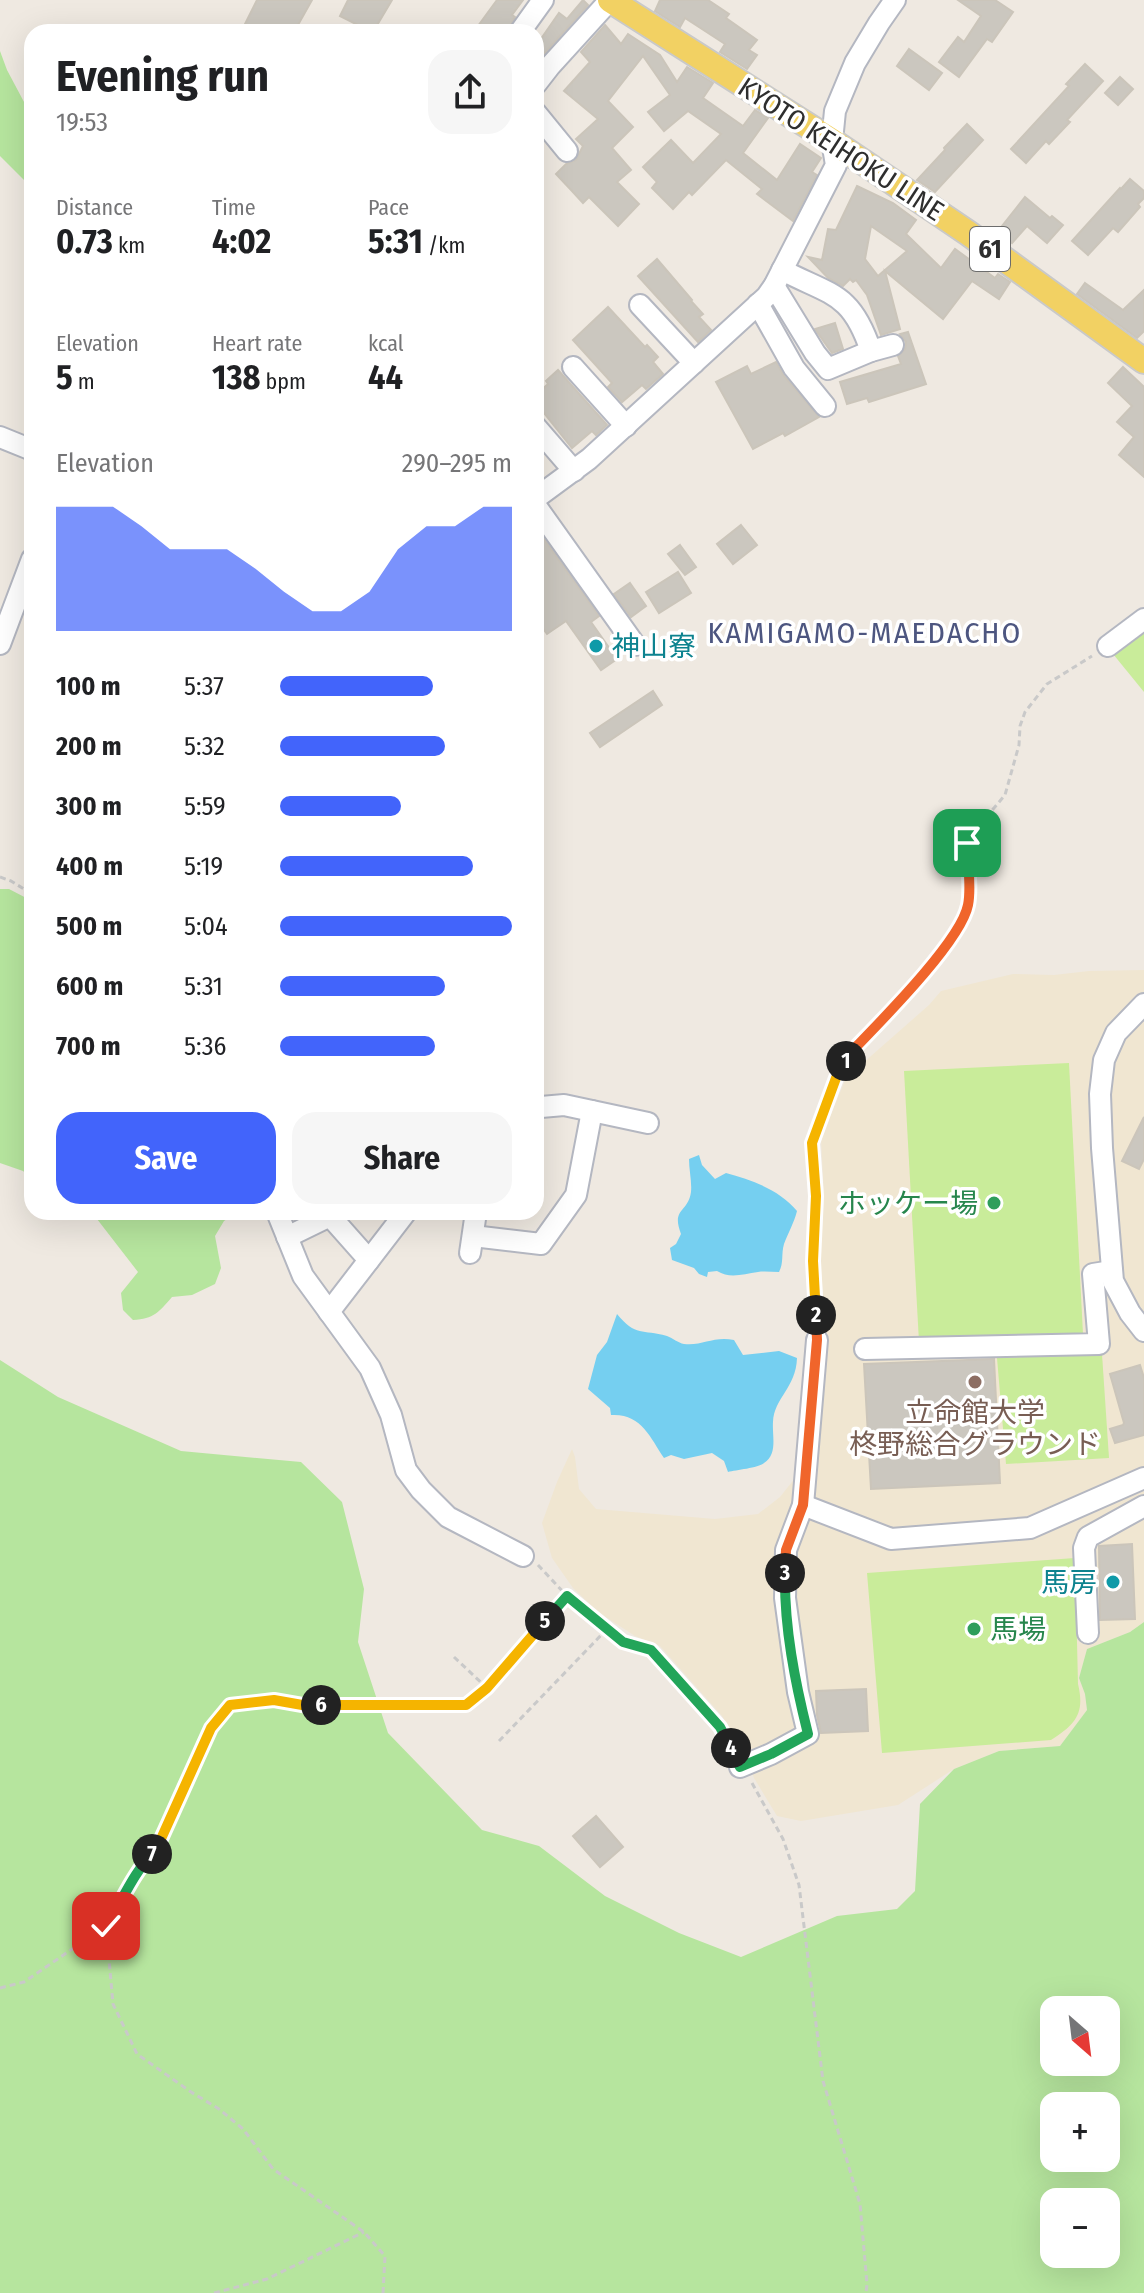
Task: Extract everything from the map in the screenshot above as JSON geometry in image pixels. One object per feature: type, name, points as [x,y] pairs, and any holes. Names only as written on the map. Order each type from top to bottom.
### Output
[{"type":"main road","name":"KYOTO KEIHOKU LINE","points":[[610,0],[832,141],[968,233],[1144,361]]},
{"type":"street","points":[[526,24],[543,0]]},
{"type":"street","points":[[544,74],[610,0]]},
{"type":"street","points":[[544,493],[626,426],[758,304],[778,278],[836,165],[832,141],[835,111],[855,63],[895,0]]},
{"type":"street","points":[[544,123],[567,151]]},
{"type":"street","points":[[778,278],[815,353],[828,369],[893,345]]},
{"type":"street","points":[[778,278],[826,290],[848,305],[862,325],[871,351]]},
{"type":"street","points":[[758,304],[794,368],[825,406]]},
{"type":"street","points":[[640,305],[694,363]]},
{"type":"street","points":[[573,367],[626,426]]},
{"type":"street","points":[[544,436],[574,471]]},
{"type":"street","points":[[0,437],[24,447]]},
{"type":"street","points":[[544,511],[635,645]]},
{"type":"street","points":[[0,644],[24,580]]},
{"type":"street","points":[[1108,646],[1144,619]]},
{"type":"street","points":[[1144,1004],[1116,1033],[1104,1060],[1101,1077],[1102,1148],[1113,1281],[1130,1313],[1144,1331]]},
{"type":"street","points":[[544,1107],[564,1105],[648,1123]]},
{"type":"street","points":[[475,1220],[471,1244],[541,1244],[576,1195],[592,1111]]},
{"type":"street","points":[[280,1220],[303,1276],[370,1368],[391,1415],[406,1470],[448,1517],[523,1556]]},
{"type":"street","points":[[287,1237],[322,1220]]},
{"type":"street","points":[[334,1220],[369,1260]]},
{"type":"street","points":[[329,1312],[400,1220]]},
{"type":"street","points":[[865,1349],[1099,1344],[1093,1274],[1112,1271]]},
{"type":"street","points":[[740,1767],[808,1734],[798,1692],[785,1598],[786,1550],[803,1505],[817,1340]]},
{"type":"street","points":[[803,1505],[891,1539],[1030,1528],[1144,1478]]},
{"type":"street","points":[[1088,1633],[1084,1548],[1088,1537],[1144,1506]]},
{"type":"path","points":[[817,1340],[813,1261],[816,1196],[812,1143],[836,1078],[853,1050],[955,933],[968,908],[967,843],[1005,795],[1025,712],[1047,684],[1108,646]]},
{"type":"path","points":[[0,877],[24,889]]},
{"type":"path","points":[[523,1556],[542,1566],[567,1596],[623,1642],[651,1650],[720,1727],[783,1839],[799,1885],[823,2081],[860,2204],[866,2293]]},
{"type":"path","points":[[0,1988],[24,1982],[106,1926],[139,1868],[156,1850],[211,1728],[230,1705],[274,1700],[308,1706],[466,1705],[487,1688],[567,1596]]},
{"type":"path","points":[[499,1741],[607,1629]]},
{"type":"path","points":[[454,1657],[487,1688]]},
{"type":"path","points":[[106,1926],[113,2004],[137,2054],[219,2109],[243,2129],[273,2169],[364,2232],[385,2256],[383,2293]]},
{"type":"path","points":[[214,2293],[267,2279],[364,2232]]},
{"type":"shaded area","name":"立命館大学 柊野総合グラウンド","points":[[1144,970],[1144,1622],[1130,1632],[1087,1649],[1079,1678],[1087,1710],[1060,1746],[999,1751],[954,1769],[898,1805],[801,1821],[777,1816],[722,1716],[660,1646],[635,1636],[598,1612],[573,1588],[552,1558],[542,1523],[557,1482],[572,1449],[579,1489],[596,1509],[715,1519],[758,1514],[780,1497],[799,1473],[824,1338],[820,1260],[824,1198],[821,1138],[846,1078],[941,991],[1013,974]]},
{"type":"green space","points":[[0,51],[24,102],[24,180],[0,156]]},
{"type":"green space","points":[[1144,625],[1144,692],[1109,649]]},
{"type":"green space","points":[[0,889],[9,889],[24,897],[24,1172],[0,1163]]},
{"type":"green space","name":"ホッケー場","points":[[1069,1063],[1083,1334],[919,1342],[904,1071]]},
{"type":"green space","points":[[98,1220],[226,1220],[215,1236],[221,1268],[215,1284],[192,1295],[172,1297],[156,1314],[133,1320],[123,1310],[121,1293],[138,1272]]},
{"type":"green space","points":[[1102,1354],[1109,1458],[1006,1464],[997,1358]]},
{"type":"green space","points":[[0,1360],[58,1397],[181,1451],[301,1462],[342,1502],[364,1589],[358,1642],[388,1733],[482,1830],[539,1846],[605,1896],[679,1933],[741,1957],[837,1916],[897,1909],[915,1891],[920,1804],[954,1769],[999,1751],[1060,1746],[1087,1710],[1079,1678],[1087,1649],[1130,1632],[1144,1622],[1144,2293],[0,2293]]},
{"type":"green space","name":"馬場","points":[[1075,1558],[1080,1703],[1076,1717],[1067,1729],[1051,1740],[882,1753],[867,1573]]},
{"type":"water","points":[[699,1155],[702,1165],[715,1179],[726,1173],[755,1183],[782,1197],[797,1211],[784,1244],[779,1272],[732,1275],[717,1271],[708,1272],[707,1277],[694,1268],[672,1260],[670,1248],[681,1234],[679,1215],[691,1192],[689,1159]]},
{"type":"water","points":[[617,1314],[635,1329],[667,1336],[684,1344],[734,1340],[743,1355],[779,1351],[797,1358],[793,1377],[774,1414],[773,1450],[768,1459],[757,1466],[728,1472],[724,1461],[712,1453],[684,1459],[671,1455],[664,1458],[637,1422],[621,1415],[611,1415],[610,1408],[588,1389],[597,1355],[607,1342]]},
{"type":"building","points":[[257,0],[312,0],[298,24],[245,24]]},
{"type":"building","points":[[348,0],[392,0],[378,24],[356,24],[340,16]]},
{"type":"building","points":[[497,0],[523,0],[512,15],[515,17],[511,24],[479,24]]},
{"type":"building","points":[[583,0],[588,5],[544,54],[544,35],[559,13],[567,19]]},
{"type":"building","points":[[660,0],[708,0],[729,14],[726,18],[757,40],[749,50],[757,55],[747,69],[720,52],[725,44],[685,18],[680,27],[655,11]]},
{"type":"building","points":[[958,0],[995,0],[1013,12],[992,42],[987,39],[959,77],[939,62],[958,37],[964,42],[981,16]]},
{"type":"building","points":[[605,25],[621,44],[628,34],[660,55],[677,82],[687,67],[713,83],[703,98],[743,126],[755,110],[768,118],[743,153],[777,180],[800,144],[821,158],[812,172],[817,175],[793,221],[757,194],[762,189],[726,160],[692,195],[689,192],[673,209],[652,188],[657,182],[643,167],[671,140],[693,163],[721,134],[688,111],[664,131],[648,112],[670,95],[643,56],[608,101],[633,127],[612,148],[631,170],[617,182],[639,204],[618,226],[589,197],[583,203],[556,174],[566,164],[576,160],[583,146],[576,139],[598,119],[564,91],[590,62],[581,52]]},
{"type":"building","points":[[909,49],[942,73],[929,90],[897,66]]},
{"type":"building","points":[[1085,64],[1103,81],[1067,120],[1070,122],[1049,144],[1046,141],[1026,163],[1011,149]]},
{"type":"building","points":[[1120,77],[1133,89],[1118,105],[1105,93]]},
{"type":"building","points":[[967,124],[983,140],[935,192],[917,180]]},
{"type":"building","points":[[1130,179],[1144,191],[1144,198],[1138,204],[1140,207],[1118,232],[1113,228],[1088,255],[1072,241]]},
{"type":"building","points":[[857,186],[893,203],[916,220],[906,234],[941,268],[955,249],[995,278],[998,274],[1010,282],[999,299],[972,281],[943,319],[885,271],[900,329],[881,335],[867,295],[856,280],[853,282],[850,279],[843,286],[828,278],[808,257],[822,260],[828,229],[836,230]],"holes":[[[871,226],[907,251],[878,276],[865,259]]]},
{"type":"building","points":[[1025,197],[1063,225],[1047,243],[1027,226],[1012,243],[998,231]]},
{"type":"building","points":[[657,259],[703,314],[699,317],[711,330],[698,342],[638,276]]},
{"type":"building","points":[[1085,283],[1123,310],[1144,290],[1144,331],[1137,338],[1077,294]]},
{"type":"building","points":[[608,307],[658,357],[653,362],[663,374],[646,389],[642,385],[622,402],[608,387],[612,383],[573,340]]},
{"type":"building","points":[[835,323],[843,349],[832,353],[815,329]]},
{"type":"building","points":[[908,332],[926,384],[869,402],[867,398],[847,404],[840,382],[901,364],[898,356],[905,349],[906,342],[900,334]]},
{"type":"building","points":[[776,362],[819,417],[753,449],[716,382],[747,366],[751,374]]},
{"type":"building","points":[[1123,367],[1144,387],[1144,477],[1119,455],[1134,437],[1117,422],[1132,406],[1108,383]]},
{"type":"building","points":[[558,370],[607,425],[596,435],[592,431],[572,448],[544,413],[546,381]]},
{"type":"building","points":[[741,525],[757,545],[733,564],[717,544]]},
{"type":"building","points":[[544,539],[599,616],[591,622],[617,659],[601,670],[566,621],[547,634],[544,630]]},
{"type":"building","points":[[680,545],[696,567],[685,575],[668,554]]},
{"type":"building","points":[[678,572],[691,593],[659,613],[646,592]]},
{"type":"building","points":[[630,583],[646,606],[631,617],[614,594]]},
{"type":"building","points":[[653,691],[662,705],[600,747],[590,733]]},
{"type":"building","points":[[1144,1117],[1144,1159],[1139,1169],[1122,1161]]},
{"type":"building","points":[[994,1359],[1000,1483],[871,1489],[864,1364]]},
{"type":"building","points":[[1140,1365],[1144,1378],[1144,1435],[1115,1443],[1110,1429],[1124,1423],[1110,1374]]},
{"type":"building","name":"馬房","points":[[1132,1544],[1135,1619],[1100,1620],[1099,1546]]},
{"type":"building","points":[[866,1689],[868,1731],[821,1733],[816,1691]]},
{"type":"building","points":[[596,1816],[623,1847],[600,1867],[573,1836]]},
{"type":"place","name":"神山寮","points":[[596,646]]},
{"type":"place","name":"ホッケー場","points":[[994,1203]]},
{"type":"place","name":"立命館大学 柊野総合グラウンド","points":[[975,1382]]},
{"type":"place","name":"馬房","points":[[1113,1582]]},
{"type":"place","name":"馬場","points":[[974,1629]]},
{"type":"district","name":"KAMIGAMO-MAEDACHO","points":[[865,633]]},
{"type":"route","points":[[106,1926],[139,1868],[156,1850],[211,1728],[230,1705],[274,1700],[308,1706],[466,1705],[487,1688],[567,1596],[623,1642],[651,1650],[720,1727],[740,1767],[808,1734],[798,1692],[785,1598],[786,1550],[803,1505],[817,1340],[813,1261],[816,1196],[812,1143],[836,1078],[853,1050],[922,974],[955,933],[968,908],[967,843]]}]
